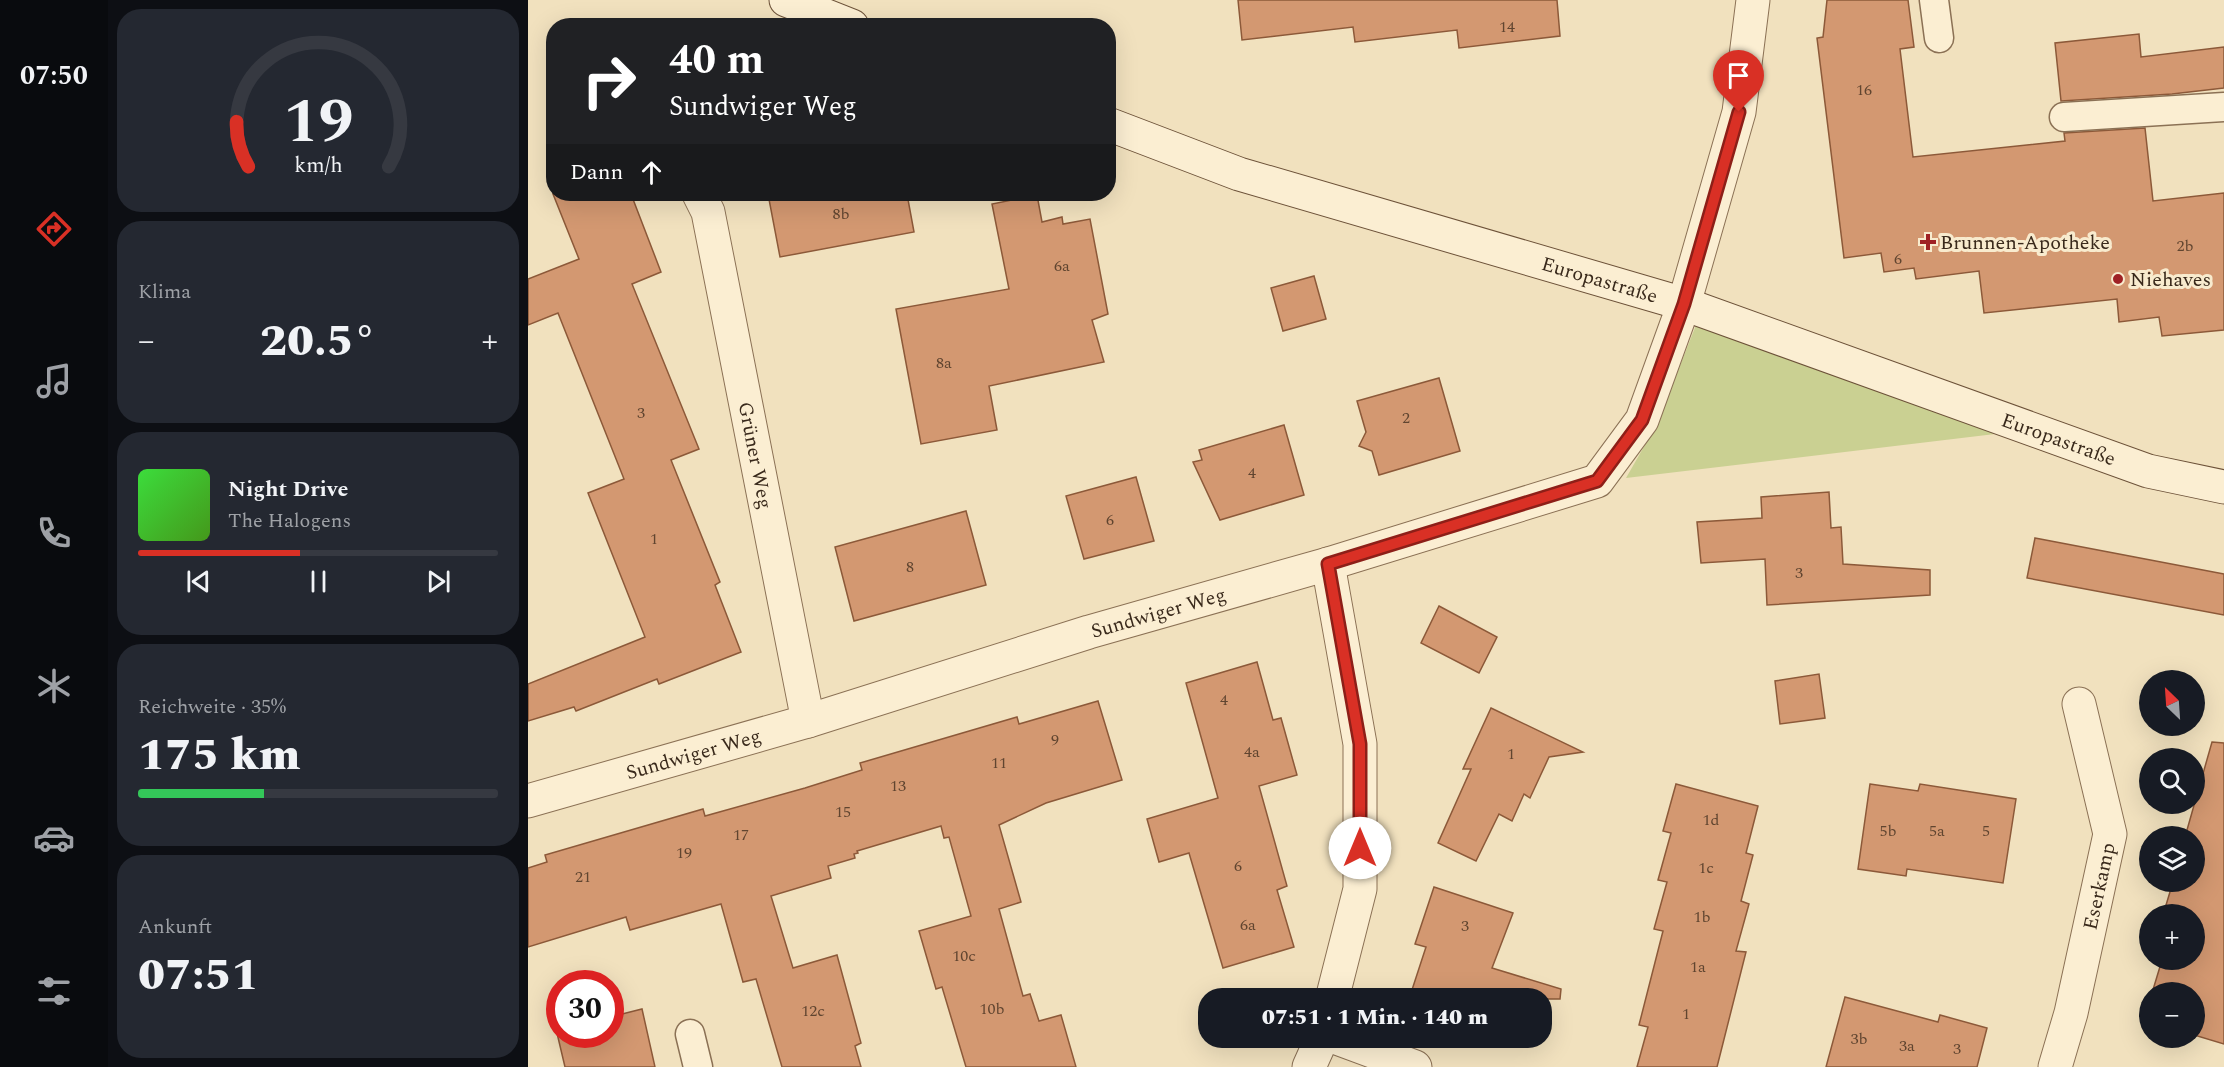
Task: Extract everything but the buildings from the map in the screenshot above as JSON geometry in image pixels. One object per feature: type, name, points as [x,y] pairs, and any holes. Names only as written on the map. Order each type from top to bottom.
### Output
[{"type":"street","points":[[786,0],[832,18]]},
{"type":"street","name":"Sundwiger Weg","points":[[528,801],[808,720],[1089,632],[1328,564],[1597,481],[1642,420],[1684,304],[1739,112],[1753,0]]},
{"type":"street","name":"Europastraße","points":[[1116,127],[1239,174],[1684,304],[2148,471],[2224,487]]},
{"type":"street","name":"Grüner Weg","points":[[702,201],[708,212],[808,720]]},
{"type":"street","points":[[1328,564],[1360,744],[1360,889],[1335,988]]},
{"type":"street","name":"Eserkamp","points":[[2055,1067],[2071,1013],[2110,834],[2079,704]]},
{"type":"street","points":[[1309,1067],[1318,1048]]},
{"type":"street","points":[[1365,1048],[1415,1067]]},
{"type":"lane","points":[[1934,0],[1939,38]]},
{"type":"lane","points":[[2064,117],[2224,107]]},
{"type":"lane","points":[[690,1034],[698,1067]]},
{"type":"green space","points":[[1696,325],[1995,434],[1626,478],[1657,424]]},
{"type":"place","name":"Brunnen-Apotheke","points":[[1928,242]]},
{"type":"place","name":"Niehaves","points":[[2118,279]]},
{"type":"route","points":[[1360,848],[1360,744],[1328,564],[1597,481],[1642,420],[1684,304],[1739,112]]}]
